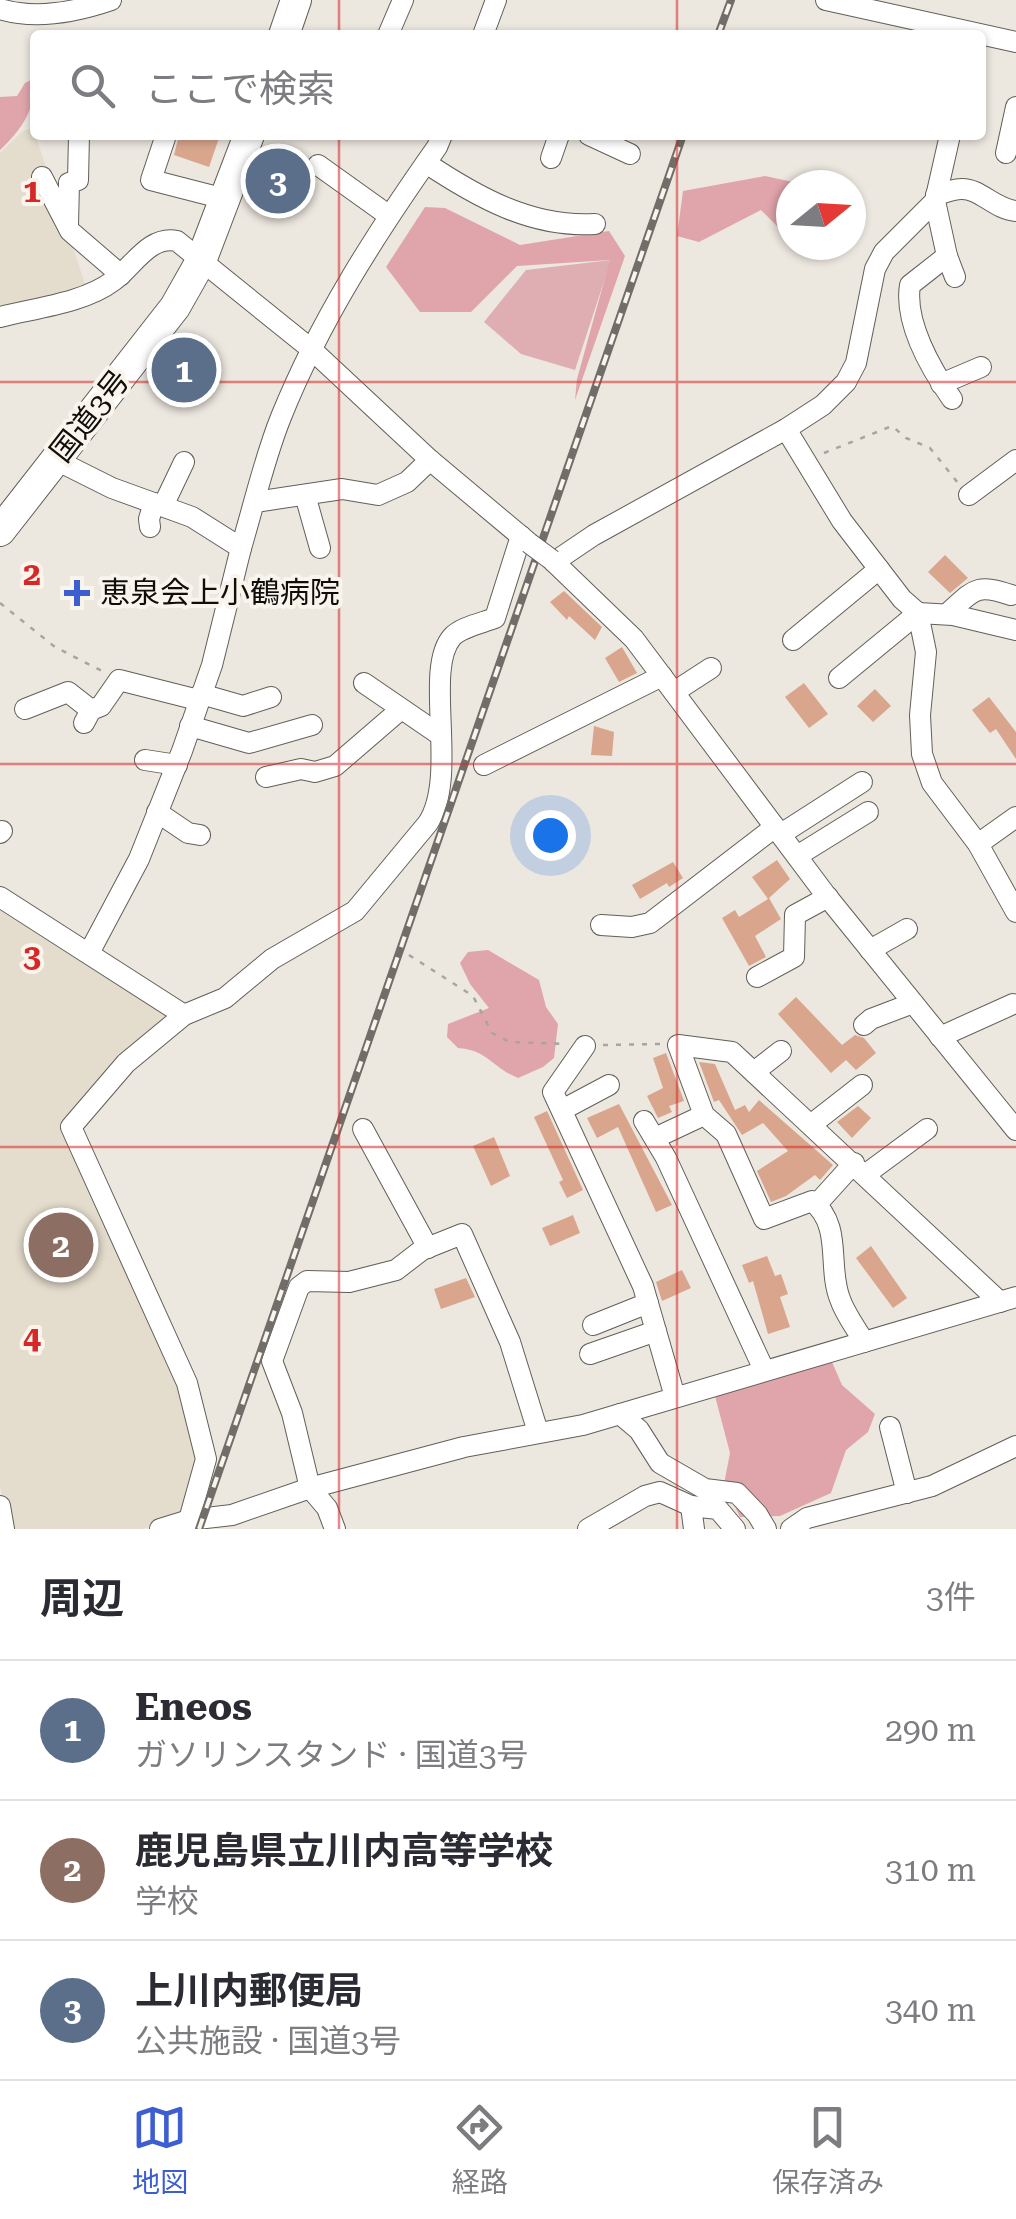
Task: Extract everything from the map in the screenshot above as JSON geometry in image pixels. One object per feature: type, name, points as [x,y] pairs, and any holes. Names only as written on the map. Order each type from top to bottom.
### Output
[{"type":"highway","points":[[286,30],[296,0]]},
{"type":"highway","name":"国道3号","points":[[0,531],[174,307],[201,261],[247,140]]},
{"type":"street","points":[[0,9],[38,14],[64,12],[111,0]]},
{"type":"street","points":[[390,30],[403,0]]},
{"type":"street","points":[[485,30],[496,0]]},
{"type":"street","points":[[826,0],[956,30]]},
{"type":"street","points":[[986,36],[1016,42]]},
{"type":"street","points":[[1006,154],[1016,107]]},
{"type":"street","points":[[68,228],[69,183],[78,180],[79,140]]},
{"type":"street","points":[[164,140],[151,180],[226,199]]},
{"type":"street","points":[[89,953],[139,858],[190,726],[212,664],[279,421],[311,349],[388,215],[439,140]]},
{"type":"street","points":[[551,158],[557,140]]},
{"type":"street","points":[[600,140],[630,154]]},
{"type":"street","points":[[949,140],[936,198],[947,256],[956,277]]},
{"type":"street","points":[[426,162],[520,215],[566,226],[594,224]]},
{"type":"street","points":[[318,165],[388,215]]},
{"type":"street","points":[[42,177],[68,228],[121,275]]},
{"type":"street","points":[[553,561],[823,406],[846,382],[856,363],[875,269],[884,252],[936,198],[964,188],[1001,210],[1016,211]]},
{"type":"street","points":[[95,252],[144,251],[172,239],[311,349],[430,460],[553,561],[634,639],[828,898],[1016,1130]]},
{"type":"street","points":[[0,317],[108,285],[144,251]]},
{"type":"street","points":[[947,256],[910,285],[910,315],[947,391],[981,367]]},
{"type":"street","points":[[786,429],[842,521],[893,576],[918,613],[926,652],[920,714],[922,754],[932,783],[978,844],[1016,912]]},
{"type":"street","points":[[56,460],[112,488],[192,517],[241,548]]},
{"type":"street","points":[[255,502],[342,490],[378,495],[407,482],[430,460]]},
{"type":"street","points":[[968,495],[1016,460]]},
{"type":"street","points":[[150,528],[149,519],[184,462]]},
{"type":"street","points":[[305,495],[320,548]]},
{"type":"street","points":[[188,1520],[206,1459],[188,1382],[72,1127],[126,1063],[184,1015],[225,998],[272,959],[355,911],[367,899],[437,808],[443,777],[441,689],[446,646],[457,633],[495,618],[525,539]]},
{"type":"street","points":[[793,640],[893,576]]},
{"type":"street","points":[[947,614],[973,590],[984,586],[1011,595]]},
{"type":"street","points":[[839,678],[918,613],[1014,626]]},
{"type":"street","points":[[484,765],[711,668]]},
{"type":"street","points":[[25,709],[68,692],[88,716],[101,706],[119,680],[243,706],[271,698]]},
{"type":"street","points":[[364,683],[440,736]]},
{"type":"street","points":[[266,777],[335,766],[400,710]]},
{"type":"street","points":[[190,726],[249,743],[312,725]]},
{"type":"street","points":[[145,760],[176,765]]},
{"type":"street","points":[[601,925],[632,927],[650,923],[778,831],[862,782]]},
{"type":"street","points":[[158,812],[188,834],[200,836]]},
{"type":"street","points":[[797,856],[868,812]]},
{"type":"street","points":[[978,844],[1016,818]]},
{"type":"street","points":[[0,896],[184,1015]]},
{"type":"street","points":[[757,978],[798,957],[795,915],[828,898]]},
{"type":"street","points":[[870,950],[907,929]]},
{"type":"street","points":[[864,1025],[913,1003]]},
{"type":"street","points":[[940,1036],[1013,1004]]},
{"type":"street","points":[[864,1342],[840,1300],[832,1232],[817,1204],[812,1202],[764,1218],[726,1134],[704,1115],[678,1045],[732,1052],[1008,1299]]},
{"type":"street","points":[[585,1046],[553,1092],[648,1303],[675,1396]]},
{"type":"street","points":[[754,1072],[781,1051]]},
{"type":"street","points":[[812,1124],[862,1084]]},
{"type":"street","points":[[562,1110],[608,1085]]},
{"type":"street","points":[[704,1115],[649,1130],[764,1370]]},
{"type":"street","points":[[817,1204],[860,1168],[927,1129]]},
{"type":"street","points":[[363,1130],[428,1248]]},
{"type":"street","points":[[335,1529],[327,1508],[310,1488],[292,1413],[272,1361],[299,1286],[307,1281],[350,1282],[396,1270],[428,1248],[462,1234],[510,1342],[538,1432]]},
{"type":"street","points":[[160,1529],[188,1520],[232,1515],[310,1488],[464,1446],[583,1425],[1008,1299]]},
{"type":"street","points":[[593,1325],[648,1303]]},
{"type":"street","points":[[590,1354],[656,1331]]},
{"type":"street","points":[[620,1414],[639,1430],[660,1463],[705,1488],[737,1493],[766,1529]]},
{"type":"street","points":[[890,1427],[907,1493]]},
{"type":"street","points":[[791,1529],[807,1518],[932,1486],[1016,1446]]},
{"type":"street","points":[[588,1529],[645,1496],[660,1492],[691,1506],[718,1508],[735,1529]]},
{"type":"street","points":[[0,1506],[4,1529]]},
{"type":"street","points":[[691,1506],[694,1529]]},
{"type":"path","points":[[807,460],[892,426],[906,438],[930,448],[968,495]]},
{"type":"path","points":[[0,604],[55,646],[119,680]]},
{"type":"path","points":[[409,955],[473,996],[492,1033],[510,1042],[678,1045]]},
{"type":"shaded area","points":[[30,80],[30,108],[0,150],[0,97],[17,96]]},
{"type":"shaded area","points":[[30,129],[30,140],[37,140],[85,284],[0,310],[0,153]]},
{"type":"shaded area","points":[[765,176],[776,178],[776,225],[761,210],[699,242],[677,236],[683,191]]},
{"type":"shaded area","points":[[425,207],[445,208],[520,245],[609,231],[625,256],[575,400],[577,379],[610,260],[517,266],[471,312],[420,312],[386,267]]},
{"type":"shaded area","points":[[611,260],[575,370],[521,354],[484,322],[526,270]]},
{"type":"shaded area","points":[[0,904],[169,1011],[167,1023],[66,1123],[180,1374],[203,1458],[183,1517],[142,1529],[8,1529],[0,1485]]},
{"type":"shaded area","points":[[488,950],[539,980],[546,1007],[558,1024],[554,1058],[518,1078],[483,1055],[458,1048],[447,1037],[448,1024],[489,1008],[460,963],[468,952]]},
{"type":"shaded area","points":[[832,1362],[842,1385],[875,1414],[868,1432],[846,1450],[831,1493],[780,1516],[740,1517],[724,1484],[730,1453],[715,1396]]},
{"type":"building","points":[[178,140],[218,140],[209,167],[174,155]]},
{"type":"building","points":[[945,555],[968,578],[950,593],[928,572]]},
{"type":"building","points":[[564,591],[602,627],[595,640],[550,602]]},
{"type":"building","points":[[622,647],[637,673],[619,682],[605,658]]},
{"type":"building","points":[[804,683],[828,714],[809,728],[785,697]]},
{"type":"building","points":[[875,689],[891,706],[873,722],[857,706]]},
{"type":"building","points":[[989,697],[1016,732],[1016,759],[996,729],[990,733],[972,710]]},
{"type":"building","points":[[594,726],[614,732],[612,756],[591,755]]},
{"type":"building","points":[[777,860],[790,879],[769,898],[781,919],[755,936],[766,957],[749,966],[722,918],[735,910],[739,917],[768,899],[752,877]]},
{"type":"building","points":[[673,862],[683,878],[640,899],[632,885]]},
{"type":"building","points":[[796,997],[842,1045],[855,1035],[864,1038],[876,1053],[856,1070],[846,1060],[831,1073],[778,1014]]},
{"type":"building","points":[[666,1053],[684,1101],[669,1106],[672,1112],[658,1118],[647,1096],[663,1088],[653,1058]]},
{"type":"building","points":[[699,1062],[715,1064],[735,1110],[745,1105],[749,1112],[759,1100],[833,1165],[820,1180],[815,1175],[771,1202],[757,1171],[788,1151],[763,1123],[742,1135],[719,1100],[714,1102]]},
{"type":"building","points":[[619,1104],[672,1205],[656,1212],[618,1127],[597,1138],[587,1118]]},
{"type":"building","points":[[858,1106],[871,1118],[852,1138],[837,1122]]},
{"type":"building","points":[[547,1111],[583,1190],[567,1198],[559,1182],[563,1180],[534,1117]]},
{"type":"building","points":[[494,1137],[510,1176],[491,1186],[473,1146]]},
{"type":"building","points":[[573,1215],[580,1233],[550,1246],[542,1228]]},
{"type":"building","points":[[871,1246],[907,1298],[893,1308],[856,1258]]},
{"type":"building","points":[[767,1256],[775,1276],[781,1274],[788,1294],[780,1297],[790,1327],[768,1334],[753,1281],[749,1283],[742,1265]]},
{"type":"building","points":[[682,1270],[691,1288],[662,1301],[656,1282]]},
{"type":"building","points":[[466,1278],[475,1297],[441,1309],[434,1289]]},
{"type":"railway","points":[[720,30],[731,0]]},
{"type":"railway","points":[[199,1529],[681,140]]},
{"type":"place","name":"上川内郵便局","points":[[278,181]]},
{"type":"place","name":"Eneos","points":[[184,370]]},
{"type":"place","name":"恵泉会上小鶴病院","points":[[77,593]]},
{"type":"place","name":"鹿児島県立川内高等学校","points":[[61,1245]]}]
